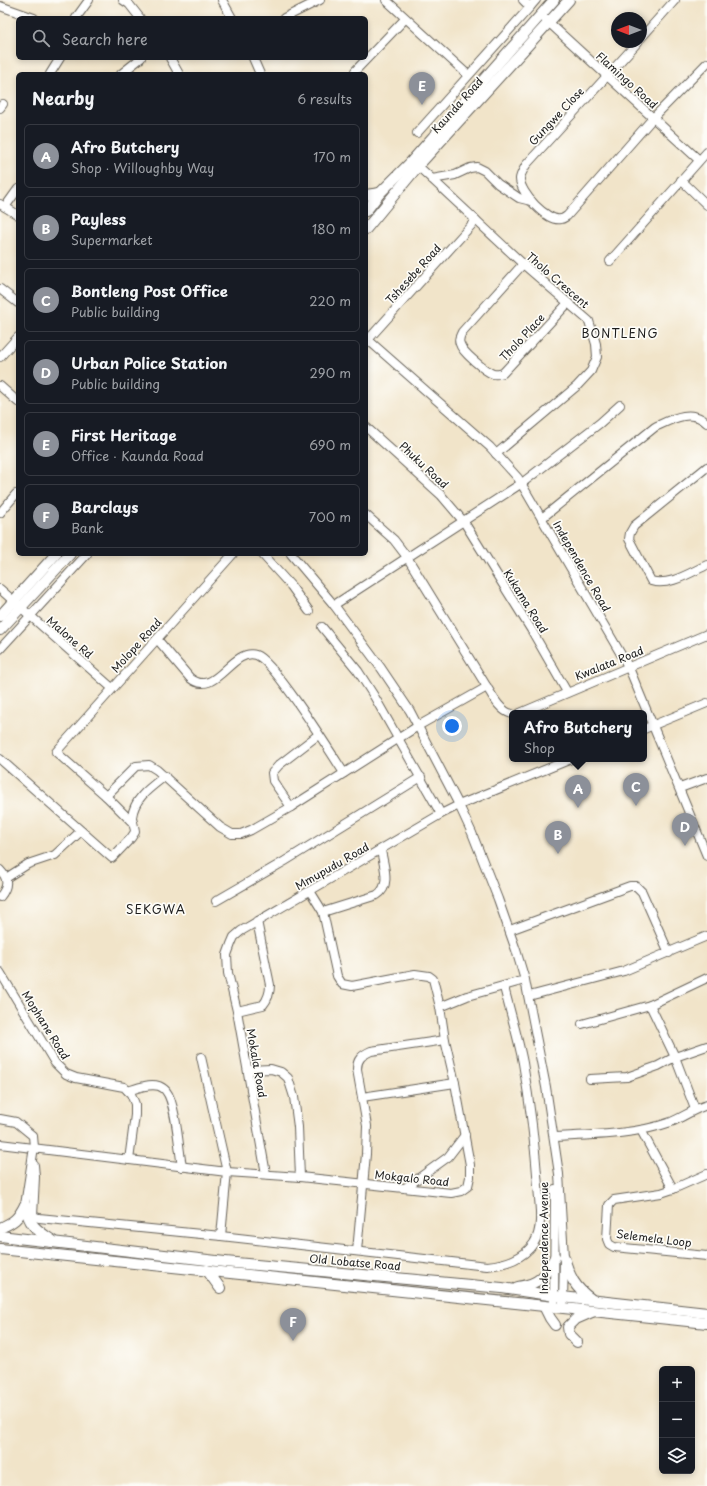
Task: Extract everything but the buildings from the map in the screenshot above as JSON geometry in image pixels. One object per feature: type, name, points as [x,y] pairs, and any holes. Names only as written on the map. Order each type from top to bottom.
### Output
[{"type":"main road","points":[[368,208],[380,193],[415,157],[554,0]]},
{"type":"main road","name":"Kaunda Road","points":[[368,226],[418,166],[569,0]]},
{"type":"main road","points":[[368,195],[380,193]]},
{"type":"main road","points":[[0,630],[55,556]]},
{"type":"main road","points":[[0,616],[18,605],[68,556]]},
{"type":"main road","points":[[0,1228],[14,1222],[21,1213],[28,1212],[31,1224],[35,1229],[55,1242]]},
{"type":"main road","name":"Old Lobatse Road","points":[[0,1236],[225,1262],[502,1288],[594,1311],[707,1323]]},
{"type":"main road","name":"Old Lobatse Road","points":[[0,1249],[555,1302],[592,1300],[707,1313]]},
{"type":"main road","points":[[502,1288],[528,1286],[536,1283],[559,1257],[568,1269],[574,1283],[582,1293],[592,1300]]},
{"type":"main road","points":[[208,1270],[220,1288]]},
{"type":"main road","points":[[555,1302],[550,1318],[555,1325]]},
{"type":"main road","points":[[577,1342],[568,1332],[569,1324],[576,1319],[594,1311]]},
{"type":"street","points":[[77,16],[89,0]]},
{"type":"street","points":[[123,0],[129,4],[138,16]]},
{"type":"street","points":[[222,0],[231,16]]},
{"type":"street","points":[[288,16],[320,0]]},
{"type":"street","points":[[386,0],[468,75]]},
{"type":"street","points":[[522,0],[530,6]]},
{"type":"street","points":[[417,133],[536,0]]},
{"type":"street","points":[[647,31],[675,0]]},
{"type":"street","points":[[0,6],[28,16]]},
{"type":"street","name":"Flamingo Road","points":[[540,15],[699,160]]},
{"type":"street","points":[[368,57],[405,19]]},
{"type":"street","name":"Gungwe Close","points":[[531,201],[523,189],[520,180],[526,165],[633,48]]},
{"type":"street","points":[[51,72],[59,60]]},
{"type":"street","points":[[124,72],[138,60]]},
{"type":"street","points":[[171,60],[178,72]]},
{"type":"street","points":[[254,60],[259,72]]},
{"type":"street","points":[[355,71],[366,60]]},
{"type":"street","points":[[432,179],[455,176],[470,168],[477,168],[485,171],[498,184],[519,198],[531,201],[539,209],[554,218],[561,219],[567,216],[653,118],[707,63]]},
{"type":"street","points":[[610,261],[707,152]]},
{"type":"street","name":"Tholo Crescent","points":[[418,166],[523,264],[588,321],[594,334],[597,357],[591,371],[577,386],[496,454]]},
{"type":"street","points":[[681,180],[707,204]]},
{"type":"street","points":[[16,191],[3,206],[16,214]]},
{"type":"street","name":"Tshesebe Road","points":[[368,339],[476,220]]},
{"type":"street","name":"Tholo Place","points":[[523,264],[462,332],[459,342],[460,346],[470,356],[492,374],[498,375],[503,373],[568,303]]},
{"type":"street","points":[[0,289],[16,301]]},
{"type":"street","points":[[0,357],[16,338]]},
{"type":"street","name":"Independence Road","points":[[368,341],[496,454],[522,483],[628,668],[642,710]]},
{"type":"street","points":[[0,386],[16,400]]},
{"type":"street","points":[[334,605],[522,483],[600,423],[620,405]]},
{"type":"street","points":[[542,518],[655,427],[690,414],[700,417],[707,423]]},
{"type":"street","name":"Phuku Road","points":[[368,429],[441,495],[464,522]]},
{"type":"street","points":[[707,468],[634,526],[630,533],[629,539],[651,581],[659,583],[669,581],[707,565]]},
{"type":"street","points":[[0,513],[16,494]]},
{"type":"street","points":[[368,516],[394,540],[407,557],[500,707],[509,713]]},
{"type":"street","name":"Kukama Road","points":[[464,522],[568,692]]},
{"type":"street","points":[[0,649],[31,617],[85,556]]},
{"type":"street","name":"Molope Road","points":[[106,796],[56,752],[231,556]]},
{"type":"street","points":[[264,556],[291,586],[309,611]]},
{"type":"street","name":"Independence Avenue","points":[[293,556],[334,605],[381,668],[418,726],[459,805],[490,876],[510,930],[529,996],[554,1137],[557,1167],[555,1175],[559,1257],[555,1302]]},
{"type":"street","name":"Malone Rd","points":[[0,589],[112,688]]},
{"type":"street","points":[[322,627],[358,671],[374,696],[441,814]]},
{"type":"street","name":"Kwalata Road","points":[[527,710],[707,634]]},
{"type":"street","points":[[157,638],[190,678],[201,684],[211,681],[242,657],[250,655],[260,657],[271,667],[283,683],[344,773]]},
{"type":"street","points":[[133,823],[106,796],[136,766],[145,764],[153,767],[165,776],[220,827],[232,834],[241,834],[252,830],[291,808],[418,726],[487,687]]},
{"type":"street","points":[[648,727],[707,703]]},
{"type":"street","name":"Independence Road","points":[[648,727],[680,788],[707,856]]},
{"type":"street","points":[[291,808],[273,781],[272,772],[279,764],[318,735]]},
{"type":"street","points":[[0,759],[112,858],[133,835],[135,830],[133,813],[137,802],[165,776]]},
{"type":"street","name":"Mmupudu Road","points":[[227,955],[230,944],[241,930],[441,814],[459,805],[564,762]]},
{"type":"street","points":[[216,901],[420,777]]},
{"type":"street","points":[[680,788],[707,778]]},
{"type":"street","points":[[6,881],[28,864],[55,856],[81,831]]},
{"type":"street","points":[[310,891],[324,912],[377,895],[382,892],[384,888],[385,874],[381,850]]},
{"type":"street","points":[[0,870],[6,881],[5,891],[0,897]]},
{"type":"street","points":[[510,930],[630,886],[636,886],[642,892],[669,953]]},
{"type":"street","name":"Mokgalo Road","points":[[0,1144],[227,1172],[300,1177],[451,1193],[461,1191],[468,1186],[470,1165],[455,1083],[445,1040],[440,1007],[433,979],[422,974],[414,974],[352,986],[342,984],[337,976],[324,912]]},
{"type":"street","points":[[237,1011],[263,1005],[270,992],[270,985],[257,921]]},
{"type":"street","points":[[529,996],[624,971],[707,936]]},
{"type":"street","name":"Mokala Road","points":[[227,955],[228,973],[237,1011],[266,1174]]},
{"type":"street","name":"Mophane Road","points":[[0,973],[55,1063],[66,1074],[76,1078],[124,1087],[128,1090]]},
{"type":"street","points":[[582,1024],[650,1005],[707,978]]},
{"type":"street","points":[[440,1007],[467,996],[525,980]]},
{"type":"street","points":[[28,1212],[39,1218],[221,1236],[487,1266],[499,1265],[517,1259],[534,1242],[539,1232],[540,1217],[535,1142],[523,1063],[504,987]]},
{"type":"street","points":[[650,1005],[675,1057],[695,1109]]},
{"type":"street","points":[[357,1252],[362,1184],[366,1154],[367,1126],[357,1064],[360,1058],[371,1051],[445,1040]]},
{"type":"street","points":[[590,1079],[627,1077],[658,1066],[675,1057],[707,1046]]},
{"type":"street","points":[[201,1057],[227,1172],[221,1236]]},
{"type":"street","points":[[248,1070],[271,1069],[281,1072],[288,1078],[294,1097],[298,1127],[300,1177]]},
{"type":"street","points":[[362,1097],[455,1083]]},
{"type":"street","points":[[129,1160],[136,1115],[135,1104],[128,1090],[158,1086],[166,1091],[170,1098],[182,1167]]},
{"type":"street","points":[[554,1137],[641,1130],[672,1121],[695,1109],[707,1105]]},
{"type":"street","points":[[0,1119],[16,1122],[33,1136],[34,1147],[28,1212]]},
{"type":"street","points":[[641,1130],[673,1189],[707,1174]]},
{"type":"street","points":[[405,1188],[448,1157],[464,1135]]},
{"type":"street","points":[[28,1212],[35,1170],[32,1160]]},
{"type":"street","name":"Selemela Loop","points":[[673,1189],[661,1193],[617,1198],[611,1202],[609,1205],[607,1239],[609,1244],[614,1246],[707,1256]]},
{"type":"place","name":"First Heritage","points":[[422,105]]},
{"type":"place","name":"Bontleng Post Office","points":[[636,806]]},
{"type":"place","name":"Afro Butchery","points":[[578,808]]},
{"type":"place","name":"Urban Police Station","points":[[685,846]]},
{"type":"place","name":"Payless","points":[[558,854]]},
{"type":"place","name":"Barclays","points":[[293,1341]]},
{"type":"district","name":"BONTLENG","points":[[620,333]]},
{"type":"district","name":"SEKGWA","points":[[156,909]]}]
